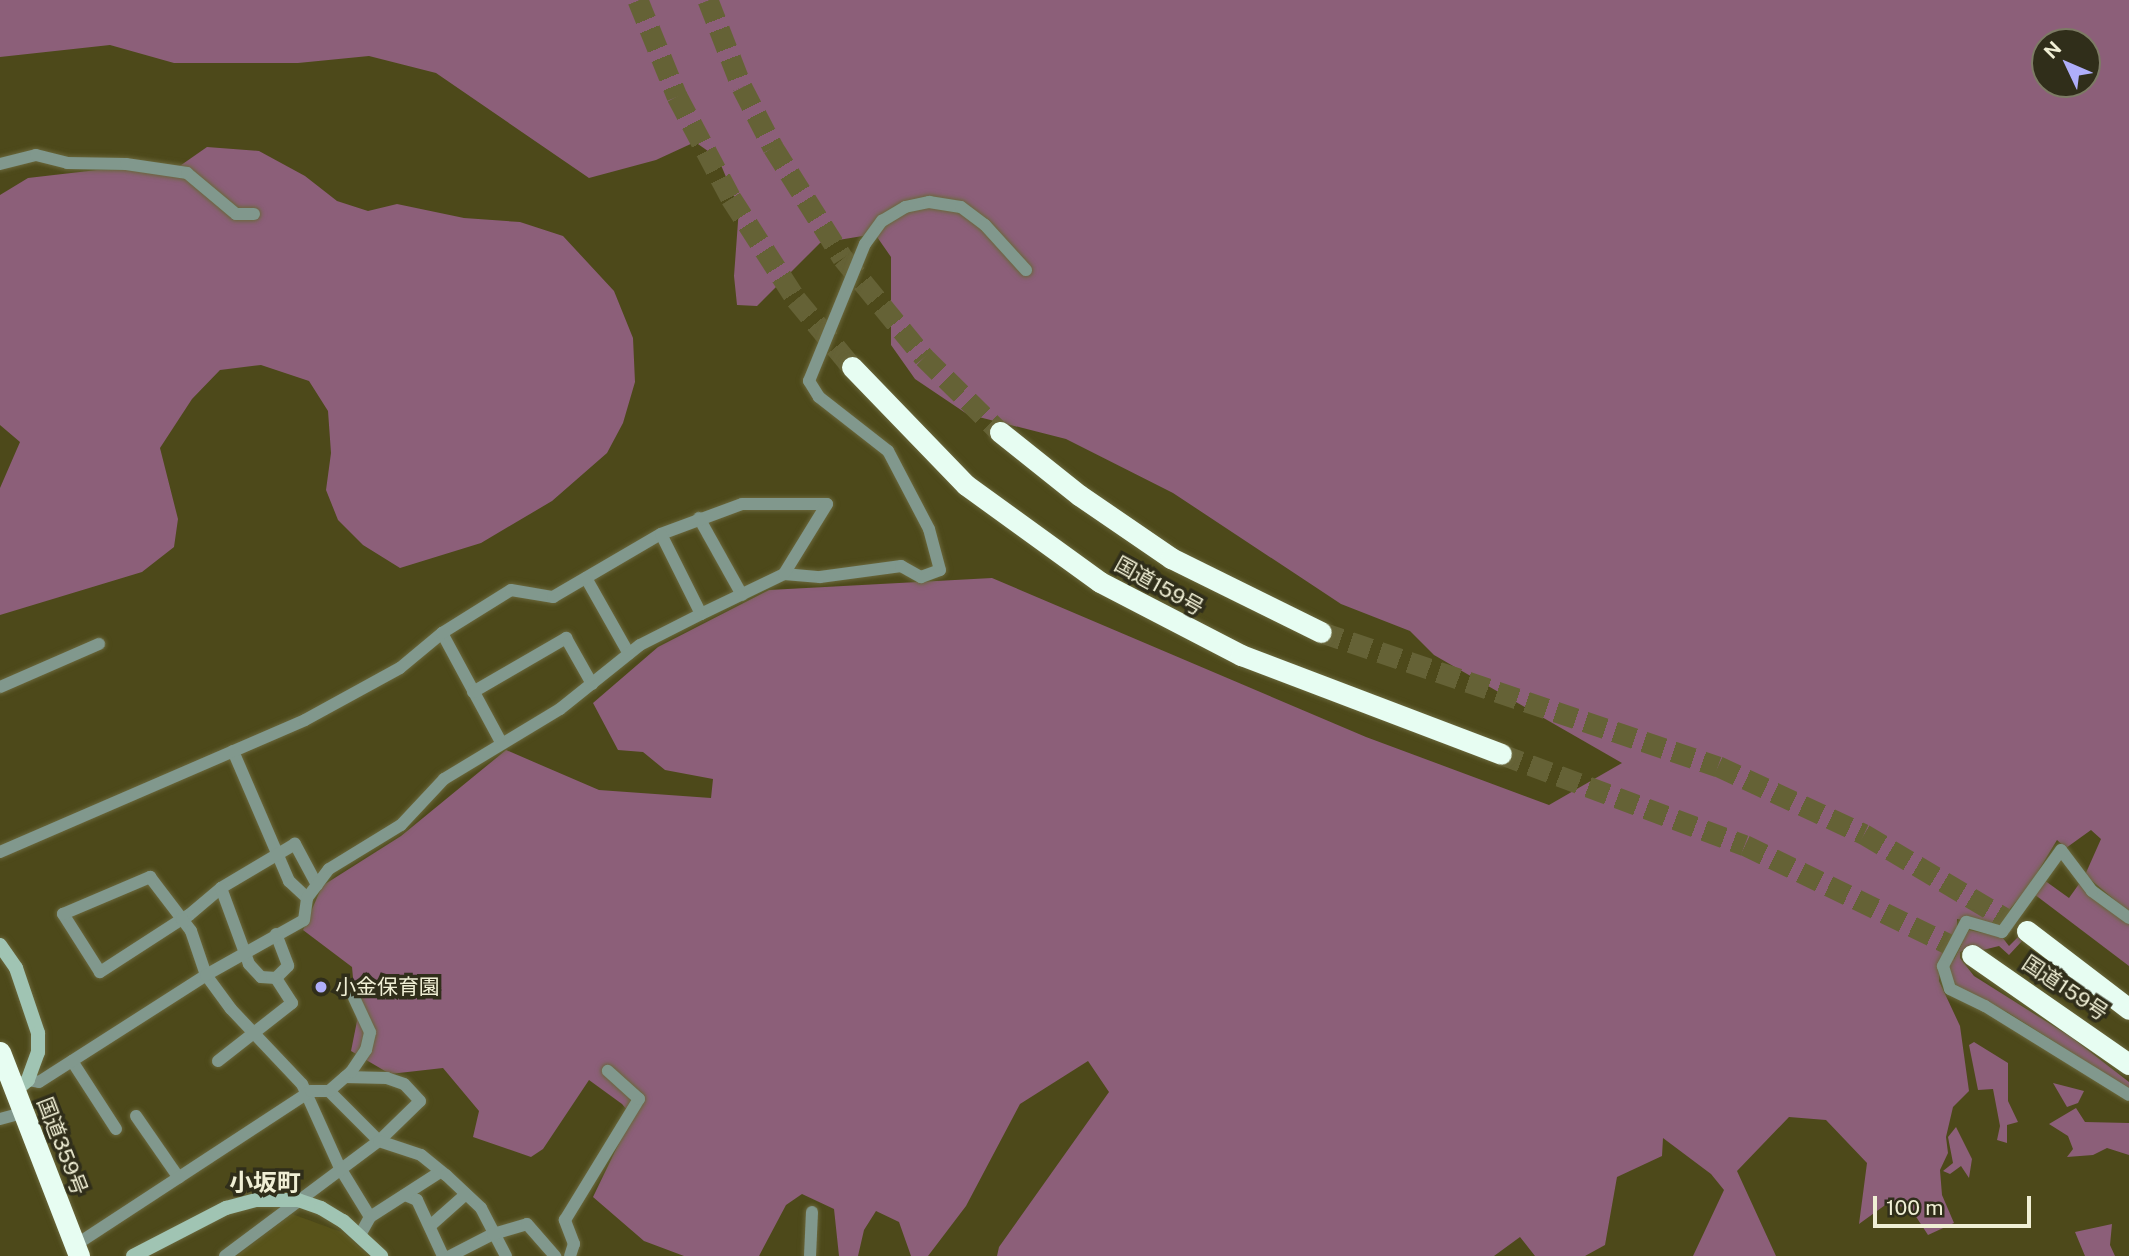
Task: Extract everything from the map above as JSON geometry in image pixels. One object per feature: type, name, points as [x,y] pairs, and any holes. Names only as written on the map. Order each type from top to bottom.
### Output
[{"type":"highway","name":"国道159号","points":[[852,368],[966,485],[1100,582],[1241,655],[1501,754]]},
{"type":"highway","name":"国道159号","points":[[1000,432],[1079,495],[1171,558],[1321,632]]},
{"type":"highway","name":"国道159号","points":[[2027,931],[2129,1009]]},
{"type":"highway","name":"国道159号","points":[[1972,955],[2129,1064]]},
{"type":"highway","points":[[2006,977],[2129,1074]]},
{"type":"highway","name":"国道359号","points":[[0,1052],[21,1085],[23,1113],[77,1251]]},
{"type":"street","points":[[0,164],[36,155],[67,163],[126,164],[187,173],[236,214],[254,214]]},
{"type":"street","points":[[21,1085],[39,1082],[206,975],[304,920],[307,898],[329,869],[401,825],[444,779],[501,742],[560,709],[629,654],[701,614],[784,574],[820,577],[901,566],[921,577],[940,570],[929,529],[888,451],[819,397],[809,381],[872,232],[905,207],[945,203],[974,215],[1026,271]]},
{"type":"street","points":[[0,852],[304,720],[400,668],[442,633],[510,590],[553,597],[661,534],[742,504],[827,504],[784,574]]},
{"type":"street","points":[[699,518],[741,594]]},
{"type":"street","points":[[661,534],[701,614]]},
{"type":"street","points":[[586,578],[629,654]]},
{"type":"street","points":[[442,633],[501,742]]},
{"type":"street","points":[[473,692],[566,638],[592,684]]},
{"type":"street","points":[[0,687],[99,644]]},
{"type":"street","points":[[233,751],[294,889],[307,898]]},
{"type":"street","points":[[317,885],[295,844],[221,888],[182,919],[100,972],[63,914],[149,877],[182,919],[191,931],[206,975],[307,1094],[340,1168],[370,1217]]},
{"type":"street","points":[[2129,918],[2092,891],[2061,850],[2001,932],[1966,922],[1943,966],[1950,989],[1985,1006],[2129,1095]]},
{"type":"street","points":[[218,1061],[292,1003],[276,978],[261,976],[243,953],[221,888]]},
{"type":"street","points":[[275,934],[288,966],[276,978]]},
{"type":"street","points":[[0,945],[16,968],[38,1033],[38,1052],[21,1085]]},
{"type":"street","points":[[77,1251],[179,1178],[307,1094],[329,1091],[345,1077],[366,1049],[370,1032],[354,997]]},
{"type":"street","points":[[72,1061],[116,1129]]},
{"type":"street","points":[[570,1256],[574,1244],[565,1220],[639,1099],[608,1071]]},
{"type":"street","points":[[225,1256],[379,1141],[420,1101],[404,1084],[387,1078],[345,1077]]},
{"type":"street","points":[[329,1091],[379,1141],[421,1155],[466,1194],[481,1208],[506,1256]]},
{"type":"street","points":[[0,1119],[23,1113]]},
{"type":"street","points":[[136,1116],[179,1178]]},
{"type":"street","points":[[360,1235],[370,1217],[440,1172]]},
{"type":"street","points":[[430,1226],[466,1194]]},
{"type":"street","points":[[405,1195],[417,1200],[443,1256]]},
{"type":"street","points":[[132,1256],[226,1208],[256,1200],[298,1200],[321,1208],[360,1235],[381,1256]]},
{"type":"street","points":[[810,1256],[812,1212]]},
{"type":"street","points":[[450,1256],[493,1234],[527,1224],[555,1256]]},
{"type":"shaded area","points":[[0,0],[2129,0],[2129,912],[2085,875],[2101,839],[2091,830],[2066,848],[2057,840],[2028,888],[1997,924],[1957,919],[1957,927],[1940,962],[1939,981],[1960,1026],[1969,1091],[1953,1107],[1946,1137],[1948,1153],[1940,1170],[1942,1195],[1954,1223],[1928,1235],[1911,1209],[1888,1203],[1859,1224],[1867,1163],[1826,1120],[1789,1117],[1737,1171],[1776,1256],[1693,1256],[1724,1190],[1711,1174],[1663,1138],[1662,1156],[1617,1177],[1605,1245],[1585,1256],[1535,1256],[1520,1237],[1494,1256],[997,1256],[999,1247],[1109,1092],[1088,1061],[1020,1104],[966,1206],[928,1256],[911,1256],[899,1222],[876,1211],[864,1230],[858,1256],[839,1256],[834,1209],[802,1194],[786,1205],[759,1256],[684,1256],[644,1241],[593,1197],[632,1116],[622,1104],[589,1080],[543,1149],[531,1157],[473,1137],[479,1111],[443,1068],[390,1074],[351,1051],[357,1021],[352,967],[303,930],[322,886],[401,836],[506,750],[599,790],[711,798],[713,779],[665,770],[643,752],[618,750],[593,703],[658,647],[769,590],[992,578],[1366,737],[1549,805],[1622,763],[1434,655],[1410,631],[1341,604],[1173,493],[1066,439],[967,414],[915,379],[891,345],[891,257],[875,234],[820,243],[757,306],[737,305],[734,276],[739,208],[718,158],[695,142],[656,160],[589,178],[436,73],[369,56],[298,63],[174,63],[110,45],[0,57]]},
{"type":"shaded area","points":[[207,147],[259,151],[305,176],[337,201],[368,211],[397,204],[464,218],[520,222],[563,236],[614,291],[633,338],[635,382],[623,423],[607,453],[552,501],[481,543],[400,568],[363,545],[338,520],[326,490],[331,453],[328,411],[309,381],[261,365],[220,370],[192,399],[160,448],[178,519],[174,547],[142,572],[0,615],[0,488],[20,442],[0,425],[0,195],[28,178],[97,170],[174,170]]},
{"type":"shaded area","points":[[2044,880],[2069,898],[2079,884],[2129,923],[2129,966],[2034,894]]},
{"type":"shaded area","points":[[1969,930],[2002,937],[2009,946],[2018,937],[2022,941],[2009,955],[1999,946],[1983,950],[1974,946],[1960,952],[1960,958],[1974,976],[2071,1037],[2129,1082],[2129,1089],[2007,1012],[1951,986],[1948,965]]},
{"type":"shaded area","points":[[1974,1042],[2008,1063],[2008,1101],[2018,1122],[2007,1125],[2007,1143],[1997,1140],[2000,1126],[1993,1089],[1978,1090],[1969,1045]]},
{"type":"shaded area","points":[[2053,1083],[2084,1091],[2078,1103],[2067,1107]]},
{"type":"shaded area","points":[[2076,1108],[2085,1122],[2129,1123],[2129,1155],[2107,1148],[2093,1155],[2067,1157],[2073,1149],[2068,1136],[2049,1124]]},
{"type":"shaded area","points":[[1956,1127],[1972,1159],[1969,1178],[1961,1166],[1950,1174],[1943,1171],[1953,1163],[1948,1137]]},
{"type":"shaded area","points":[[292,1214],[344,1233],[368,1256],[237,1256]]},
{"type":"shaded area","points":[[2112,1224],[2110,1245],[2115,1256],[2085,1256],[2075,1232]]},
{"type":"tunnel","points":[[638,0],[677,96],[731,198],[796,299],[852,367]]},
{"type":"tunnel","points":[[708,0],[742,87],[773,147],[843,258],[924,357],[1000,432]]},
{"type":"tunnel","points":[[1321,632],[1718,766],[1864,834],[2027,931]]},
{"type":"tunnel","points":[[1501,754],[1745,845],[1972,955]]},
{"type":"place","name":"小金保育園","points":[[321,987]]},
{"type":"district","name":"小坂町","points":[[265,1183]]}]
